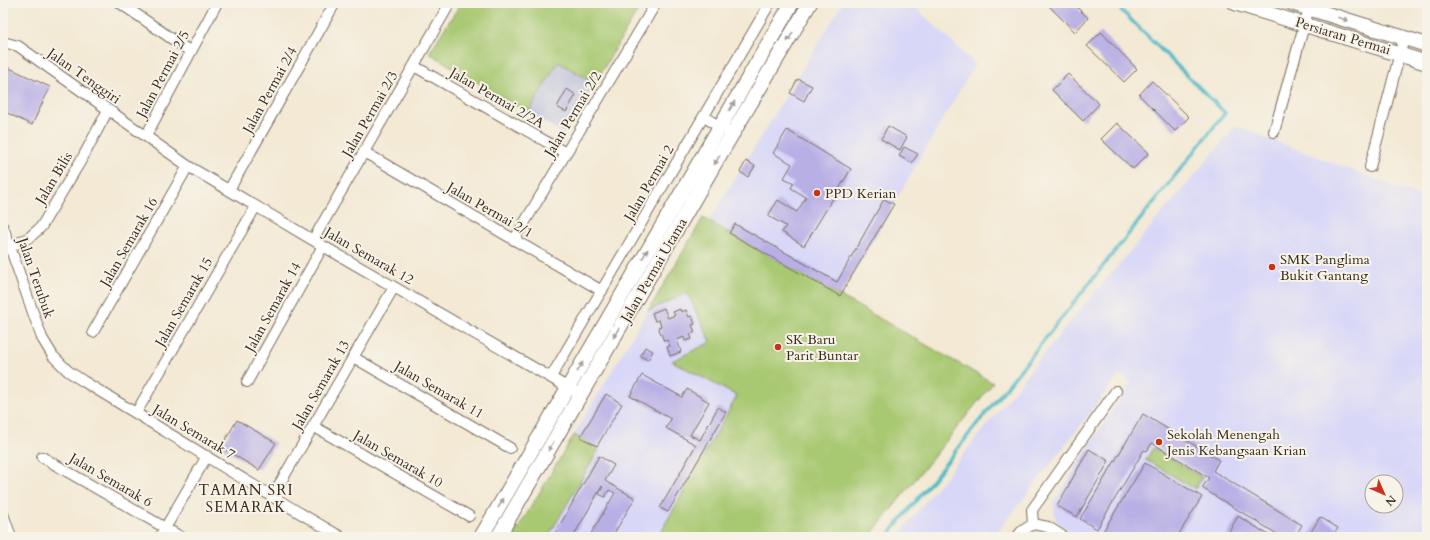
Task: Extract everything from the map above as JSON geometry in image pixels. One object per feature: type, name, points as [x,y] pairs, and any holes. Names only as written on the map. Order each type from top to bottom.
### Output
[{"type":"street","points":[[120,3],[190,52]]},
{"type":"street","name":"Jalan Permai 2/5","points":[[146,136],[217,3]]},
{"type":"street","name":"Jalan Permai 2/4","points":[[230,190],[335,3]]},
{"type":"street","name":"Jalan Permai 2/3","points":[[313,240],[450,3]]},
{"type":"street","name":"Jalan Permai 2/2","points":[[514,240],[656,3]]},
{"type":"street","name":"Jalan Permai 2","points":[[551,377],[770,3]]},
{"type":"street","name":"Jalan Permai Utama","points":[[481,537],[792,3]]},
{"type":"street","name":"Jalan Permai Utama","points":[[498,537],[810,3]]},
{"type":"street","name":"Persiaran Permai","points":[[1235,3],[1427,63]]},
{"type":"street","name":"Persiaran Permai","points":[[1292,3],[1427,45]]},
{"type":"street","points":[[1274,132],[1309,8]]},
{"type":"street","points":[[1370,168],[1404,38]]},
{"type":"street","name":"Jalan Tenggiri","points":[[3,42],[18,46],[146,136]]},
{"type":"street","name":"Jalan Permai 2/2A","points":[[414,66],[566,153]]},
{"type":"street","name":"Jalan Bilis","points":[[10,247],[30,237],[41,227],[83,157],[108,110]]},
{"type":"street","points":[[704,117],[733,134]]},
{"type":"street","name":"Jalan Semarak 12","points":[[146,136],[188,166],[581,395]]},
{"type":"street","name":"Jalan Permai 2/1","points":[[364,152],[602,291]]},
{"type":"street","name":"Jalan Semarak 16","points":[[93,332],[188,166]]},
{"type":"street","name":"Jalan Semarak 15","points":[[136,413],[256,206]]},
{"type":"street","name":"Jalan Terubuk","points":[[3,227],[42,338]]},
{"type":"street","name":"Jalan Semarak 14","points":[[247,382],[323,246]]},
{"type":"street","name":"Jalan Semarak 13","points":[[272,497],[394,287]]},
{"type":"street","name":"Jalan Semarak 7","points":[[42,338],[53,356],[68,371],[82,381],[337,536]]},
{"type":"street","name":"Jalan Semarak 11","points":[[353,357],[510,448]]},
{"type":"street","points":[[1033,524],[1032,510],[1116,391]]},
{"type":"street","name":"Jalan Semarak 10","points":[[313,426],[469,516]]},
{"type":"street","points":[[163,533],[207,456]]},
{"type":"street","name":"Jalan Semarak 6","points":[[42,457],[163,533],[181,537]]},
{"type":"street","points":[[3,514],[11,537]]},
{"type":"street","points":[[1017,537],[1021,532],[1033,524],[1048,527],[1064,537]]},
{"type":"shaded area","name":"SK Baru Parit Buntar","points":[[843,3],[911,3],[975,64],[840,296],[993,383],[869,537],[513,537],[703,218],[709,221]]},
{"type":"shaded area","points":[[558,61],[595,83],[565,134],[528,113]]},
{"type":"shaded area","name":"SMK Panglima Bukit Gantang","points":[[1236,126],[1427,199],[1427,537],[1079,537],[1056,522],[1053,503],[1131,382],[1120,374],[994,537],[897,537],[1059,335]]},
{"type":"green space","points":[[461,3],[642,3],[595,83],[558,62],[528,113],[429,53]]},
{"type":"green space","name":"SK Baru Parit Buntar","points":[[703,218],[993,383],[869,537],[658,537],[737,396],[672,361],[711,342],[687,293],[648,311]]},
{"type":"green space","points":[[574,435],[599,449],[548,537],[513,537]]},
{"type":"green space","points":[[1153,448],[1202,477],[1195,489],[1146,460]]},
{"type":"building","points":[[1046,3],[1073,3],[1088,18],[1075,32]]},
{"type":"building","points":[[1101,32],[1137,69],[1124,82],[1087,46]]},
{"type":"building","points":[[3,65],[50,87],[32,125],[3,111]]},
{"type":"building","points":[[1068,74],[1099,104],[1083,121],[1052,90]]},
{"type":"building","points":[[798,79],[812,86],[804,101],[790,93]]},
{"type":"building","points":[[1152,81],[1189,117],[1175,131],[1139,95]]},
{"type":"building","points":[[567,89],[576,95],[566,112],[557,107]]},
{"type":"building","points":[[1117,123],[1149,153],[1133,169],[1101,139]]},
{"type":"building","points":[[888,126],[907,137],[900,150],[881,139]]},
{"type":"building","name":"PPD Kerian","points":[[787,130],[851,169],[804,246],[782,232],[786,226],[768,216],[778,200],[797,212],[806,197],[791,188],[794,183],[784,178],[792,164],[773,153]]},
{"type":"building","points":[[904,147],[918,154],[912,163],[899,156]]},
{"type":"building","points":[[746,161],[755,166],[748,177],[740,172]]},
{"type":"building","points":[[884,199],[894,204],[840,296],[729,233],[735,224],[837,282]]},
{"type":"building","points":[[664,308],[668,318],[675,315],[673,312],[680,309],[681,312],[686,310],[689,317],[692,316],[695,324],[692,325],[695,332],[690,334],[692,339],[685,341],[684,337],[677,340],[681,352],[670,356],[667,347],[670,346],[667,340],[664,341],[658,327],[661,326],[659,320],[655,321],[652,313]]},
{"type":"building","points":[[645,347],[653,351],[648,360],[640,356]]},
{"type":"building","points":[[642,375],[682,397],[687,389],[709,402],[690,435],[700,440],[718,407],[726,412],[668,512],[660,508],[696,445],[666,428],[671,419],[630,396]]},
{"type":"building","points":[[606,394],[622,404],[597,446],[580,437]]},
{"type":"building","points":[[1143,414],[1219,460],[1213,471],[1302,525],[1295,537],[1282,537],[1202,488],[1209,478],[1152,443],[1147,451],[1144,450],[1097,529],[1080,519]]},
{"type":"building","points":[[237,420],[276,443],[259,470],[221,447]]},
{"type":"building","points":[[1089,449],[1109,461],[1077,517],[1057,506]]},
{"type":"building","points":[[599,456],[614,465],[605,481],[635,498],[612,537],[589,537],[615,493],[609,490],[605,497],[599,494],[603,487],[602,486],[573,537],[553,537]]},
{"type":"building","points":[[1145,463],[1202,497],[1177,537],[1108,537],[1102,533]]},
{"type":"building","points":[[1238,516],[1272,537],[1226,537]]},
{"type":"building","points":[[1320,517],[1338,528],[1332,537],[1308,537]]},
{"type":"waterway","points":[[887,537],[1225,113],[1114,3]]},
{"type":"place","name":"PPD Kerian","points":[[817,193]]},
{"type":"place","name":"SMK Panglima Bukit Gantang","points":[[1272,267]]},
{"type":"place","name":"SK Baru Parit Buntar","points":[[778,347]]},
{"type":"place","name":"Sekolah Menengah Jenis Kebangsaan Krian","points":[[1159,442]]},
{"type":"district","name":"TAMAN SRI SEMARAK","points":[[246,498]]}]
